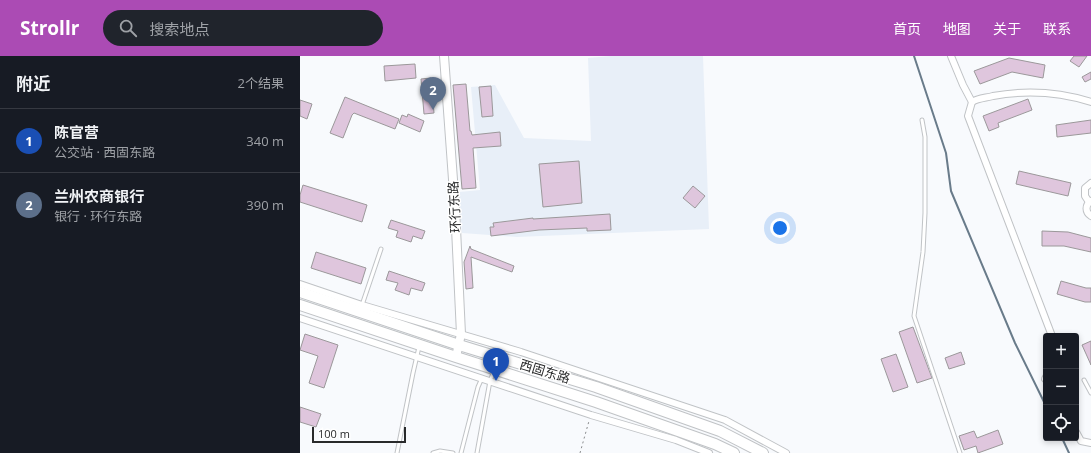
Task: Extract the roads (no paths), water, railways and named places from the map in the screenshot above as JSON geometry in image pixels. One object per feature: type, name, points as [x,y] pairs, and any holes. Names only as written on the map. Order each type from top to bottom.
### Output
[{"type":"main road","name":"西固东路","points":[[300,292],[459,345],[596,387],[720,432],[761,453]]},
{"type":"main road","name":"西固东路","points":[[300,305],[596,402],[715,444],[734,453]]},
{"type":"street","name":"环行东路","points":[[444,56],[455,207],[461,334],[456,357]]},
{"type":"street","points":[[951,56],[962,85],[972,102]]},
{"type":"street","points":[[1051,333],[968,116],[972,102],[976,99],[1003,95],[1042,92],[1076,97],[1091,102]]},
{"type":"street","points":[[1091,183],[1085,188],[1085,196],[1090,201],[1086,208],[1088,214],[1091,216]]},
{"type":"street","points":[[300,284],[362,305],[521,352],[725,420],[786,453]]},
{"type":"street","points":[[300,318],[591,415],[676,440],[709,453]]},
{"type":"street","points":[[453,368],[456,357]]},
{"type":"street","points":[[1079,437],[1081,441],[1091,443]]},
{"type":"lane","points":[[922,120],[926,137],[923,252],[914,316],[960,453]]},
{"type":"lane","points":[[362,305],[381,249]]},
{"type":"lane","points":[[397,453],[420,345]]},
{"type":"lane","points":[[477,453],[490,381],[494,369]]},
{"type":"lane","points":[[461,453],[478,387],[482,378]]},
{"type":"lane","points":[[1084,380],[1091,393]]},
{"type":"lane","points":[[433,453],[440,451],[453,453]]},
{"type":"waterway","points":[[914,56],[946,153],[951,191],[1015,343],[1046,405]]},
{"type":"waterway","points":[[1063,441],[1069,453]]},
{"type":"place","name":"兰州农商银行","points":[[433,110]]},
{"type":"place","name":"陈官营","points":[[496,381]]}]
